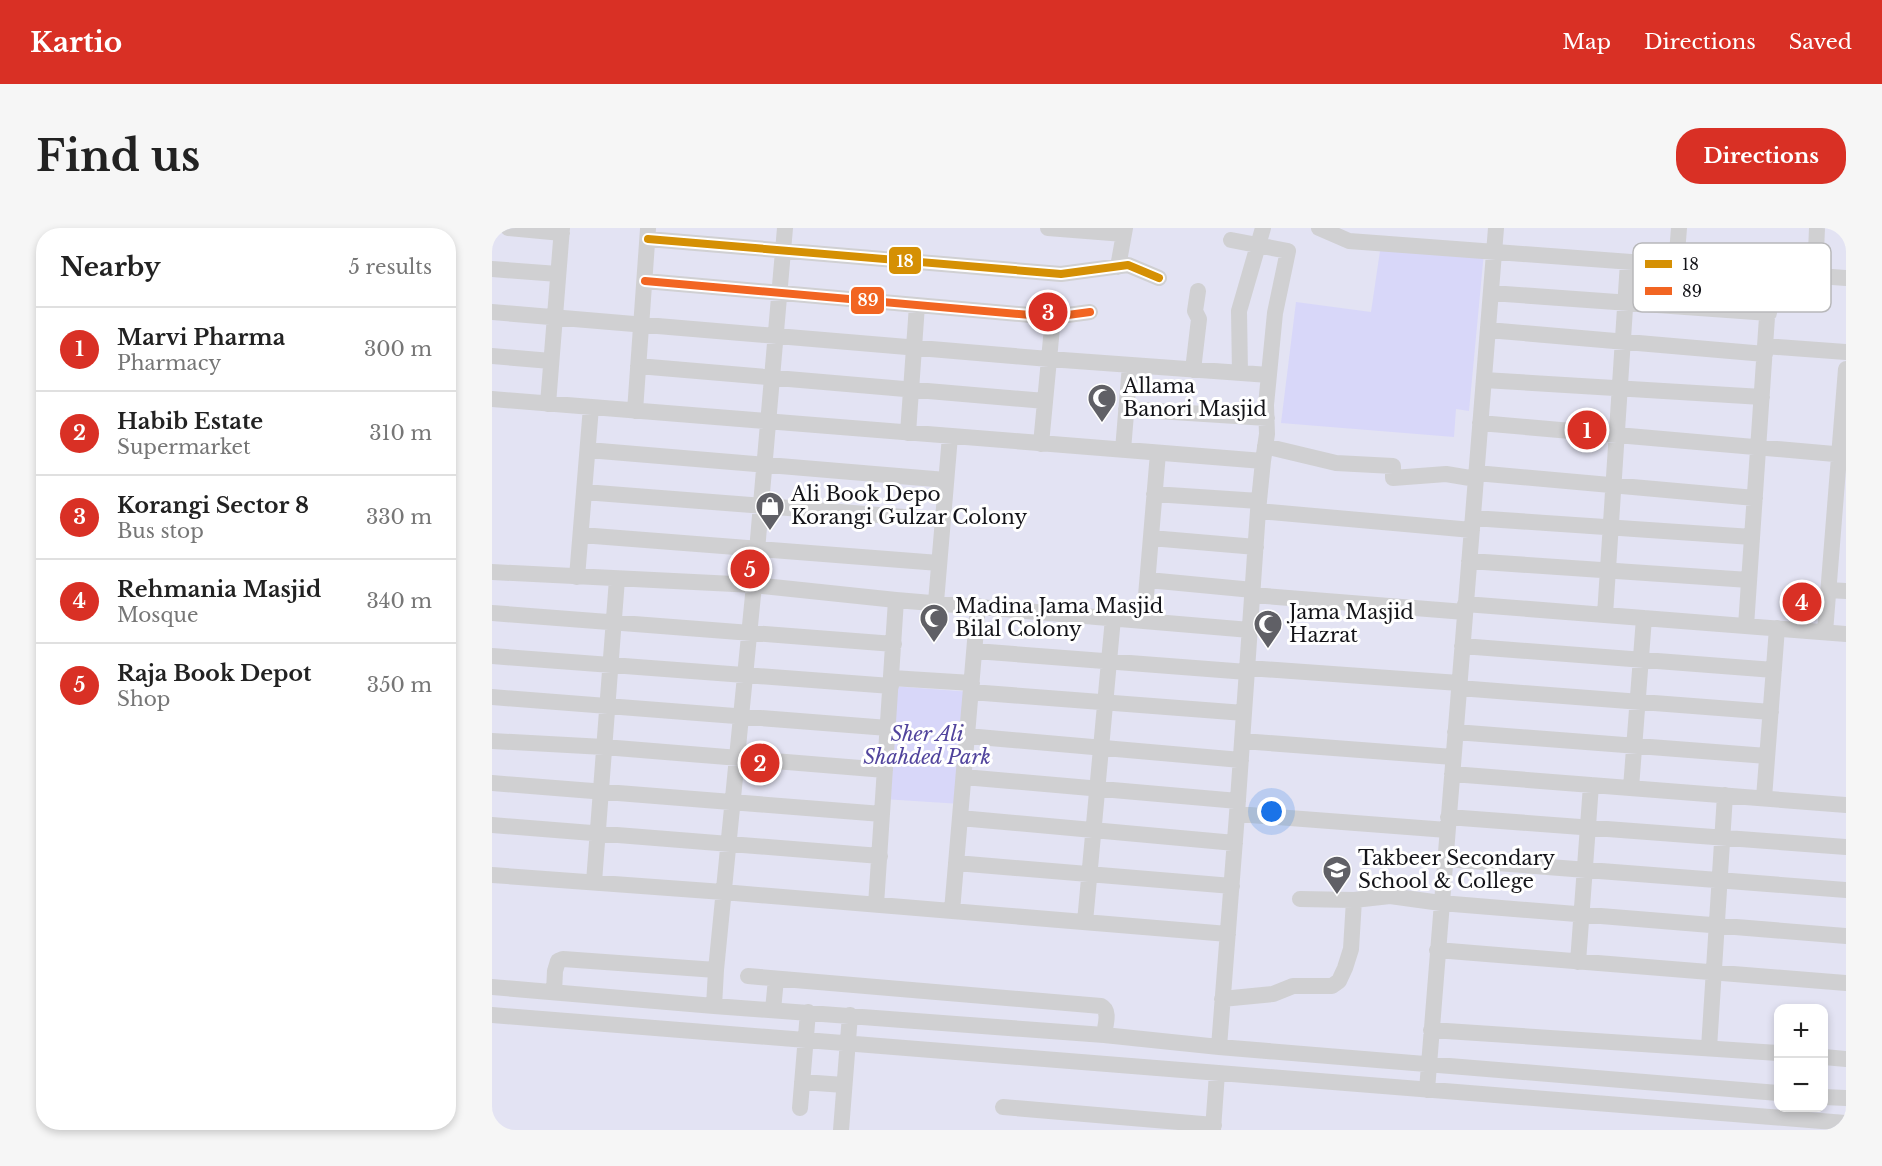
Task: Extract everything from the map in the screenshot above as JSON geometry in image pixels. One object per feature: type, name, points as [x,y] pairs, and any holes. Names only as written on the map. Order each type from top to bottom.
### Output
[{"type":"street","points":[[508,228],[562,230],[548,404]]},
{"type":"street","points":[[715,988],[754,585],[784,228]]},
{"type":"street","points":[[1048,228],[1125,231],[1118,267]]},
{"type":"street","points":[[1240,373],[1239,311],[1263,228]]},
{"type":"street","points":[[1318,228],[1348,234],[1494,252],[1633,262]]},
{"type":"street","points":[[1427,1090],[1496,228]]},
{"type":"street","points":[[1678,243],[1679,228]]},
{"type":"street","points":[[1808,228],[1817,228],[1816,243]]},
{"type":"street","points":[[635,411],[648,233],[783,249],[1061,274],[1128,265],[1159,278]]},
{"type":"street","points":[[1219,1047],[1269,375],[1275,313],[1288,251],[1231,240]]},
{"type":"street","points":[[1605,615],[1628,262]]},
{"type":"street","points":[[492,269],[558,274]]},
{"type":"street","points":[[1831,277],[1846,278]]},
{"type":"street","points":[[645,281],[1053,317],[1090,312]]},
{"type":"street","points":[[1193,370],[1199,319],[1195,310],[1198,291]]},
{"type":"street","points":[[1491,293],[1633,304]]},
{"type":"street","points":[[908,433],[917,305]]},
{"type":"street","points":[[492,312],[1049,359],[1269,375]]},
{"type":"street","points":[[1746,626],[1769,313],[1755,312]]},
{"type":"street","points":[[1041,444],[1053,317]]},
{"type":"street","points":[[1488,330],[1623,342],[1846,352]]},
{"type":"street","points":[[492,356],[551,361]]},
{"type":"street","points":[[1123,450],[1130,365]]},
{"type":"street","points":[[638,366],[1045,401]]},
{"type":"street","points":[[1825,632],[1828,590],[1839,548],[1846,369]]},
{"type":"street","points":[[1484,380],[1762,397]]},
{"type":"street","points":[[492,399],[1158,453],[1264,454],[1336,463],[1393,466],[1393,478],[1446,474],[1613,485],[1755,498]]},
{"type":"street","points":[[577,577],[591,407]]},
{"type":"street","points":[[1126,409],[1267,418]]},
{"type":"street","points":[[1480,423],[1843,455]]},
{"type":"street","points":[[936,602],[950,436]]},
{"type":"street","points":[[588,450],[946,480]]},
{"type":"street","points":[[1144,620],[1158,453]]},
{"type":"street","points":[[584,492],[943,520]]},
{"type":"street","points":[[1155,494],[1259,506],[1472,524],[1611,527],[1752,537]]},
{"type":"street","points":[[581,535],[939,563]]},
{"type":"street","points":[[1151,538],[1256,547]]},
{"type":"street","points":[[1469,561],[1749,580]]},
{"type":"street","points":[[492,572],[754,585],[896,600],[1250,630]]},
{"type":"street","points":[[594,882],[617,579]]},
{"type":"street","points":[[1148,580],[1253,593],[1605,615],[1846,634]]},
{"type":"street","points":[[1828,590],[1846,591]]},
{"type":"street","points":[[876,905],[896,600]]},
{"type":"street","points":[[952,911],[978,606]]},
{"type":"street","points":[[492,613],[894,644]]},
{"type":"street","points":[[1085,922],[1113,618]]},
{"type":"street","points":[[1631,788],[1644,618]]},
{"type":"street","points":[[1764,798],[1777,628]]},
{"type":"street","points":[[1462,646],[1774,670]]},
{"type":"street","points":[[975,651],[1459,686],[1771,712]]},
{"type":"street","points":[[492,656],[971,688],[1244,713]]},
{"type":"street","points":[[492,697],[888,728]]},
{"type":"street","points":[[1455,732],[1767,756]]},
{"type":"street","points":[[967,736],[1241,760]]},
{"type":"street","points":[[492,741],[604,747],[885,770]]},
{"type":"street","points":[[1242,741],[1452,765],[1591,784],[1846,805]]},
{"type":"street","points":[[964,777],[1097,789],[1238,808],[1448,824],[1588,827],[1846,847]]},
{"type":"street","points":[[492,783],[882,814]]},
{"type":"street","points":[[1578,962],[1591,784]]},
{"type":"street","points":[[1709,1048],[1725,795]]},
{"type":"street","points":[[960,818],[1235,843]]},
{"type":"street","points":[[492,825],[880,856]]},
{"type":"street","points":[[1445,859],[1846,890]]},
{"type":"street","points":[[956,863],[1232,886]]},
{"type":"street","points":[[492,875],[1228,934]]},
{"type":"street","points":[[1300,899],[1354,900],[1390,896],[1441,903],[1846,936]]},
{"type":"street","points":[[1222,999],[1272,994],[1293,986],[1332,986],[1339,981],[1346,968],[1351,949],[1354,900]]},
{"type":"street","points":[[1437,950],[1846,983]]},
{"type":"street","points":[[554,983],[558,961],[563,959],[715,988]]},
{"type":"street","points":[[748,976],[808,1012],[1105,1025],[1219,1047],[1774,1093]]},
{"type":"street","points":[[492,987],[554,983],[715,988],[774,993],[1101,1006],[1105,1025]]},
{"type":"street","points":[[800,1108],[808,1012]]},
{"type":"street","points":[[492,1015],[1846,1124]]},
{"type":"street","points":[[841,1130],[850,1015]]},
{"type":"street","points":[[1431,1030],[1774,1053]]},
{"type":"street","points":[[1828,1057],[1846,1059]]},
{"type":"street","points":[[1003,1107],[1110,1124],[1214,1128],[1217,1073]]},
{"type":"street","points":[[802,1082],[844,1085]]},
{"type":"street","points":[[1828,1097],[1846,1098]]},
{"type":"shaded area","points":[[492,228],[1846,228],[1846,1130],[492,1130]]},
{"type":"green space","points":[[1381,244],[1484,252],[1469,411],[1456,409],[1454,437],[1281,423],[1296,302],[1371,312]]},
{"type":"green space","name":"Sher Ali Shahded Park","points":[[891,686],[971,692],[961,804],[883,799]]},
{"type":"transit line","name":"18","points":[[648,239],[1061,274],[1128,265],[1159,278]]},
{"type":"transit line","name":"89","points":[[645,281],[1053,317],[1090,312]]},
{"type":"place","name":"Korangi Sector 8","points":[[1048,312]]},
{"type":"place","name":"Allama Banori Masjid","points":[[1102,424]]},
{"type":"place","name":"Marvi Pharma","points":[[1587,430]]},
{"type":"place","name":"Ali Book Depo Korangi Gulzar Colony","points":[[770,532]]},
{"type":"place","name":"Raja Book Depot","points":[[750,569]]},
{"type":"place","name":"Rehmania Masjid","points":[[1802,602]]},
{"type":"place","name":"Madina Jama Masjid Bilal Colony","points":[[934,644]]},
{"type":"place","name":"Jama Masjid Hazrat","points":[[1268,650]]},
{"type":"place","name":"Habib Estate","points":[[760,763]]},
{"type":"place","name":"Takbeer Secondary School & College","points":[[1337,896]]}]
